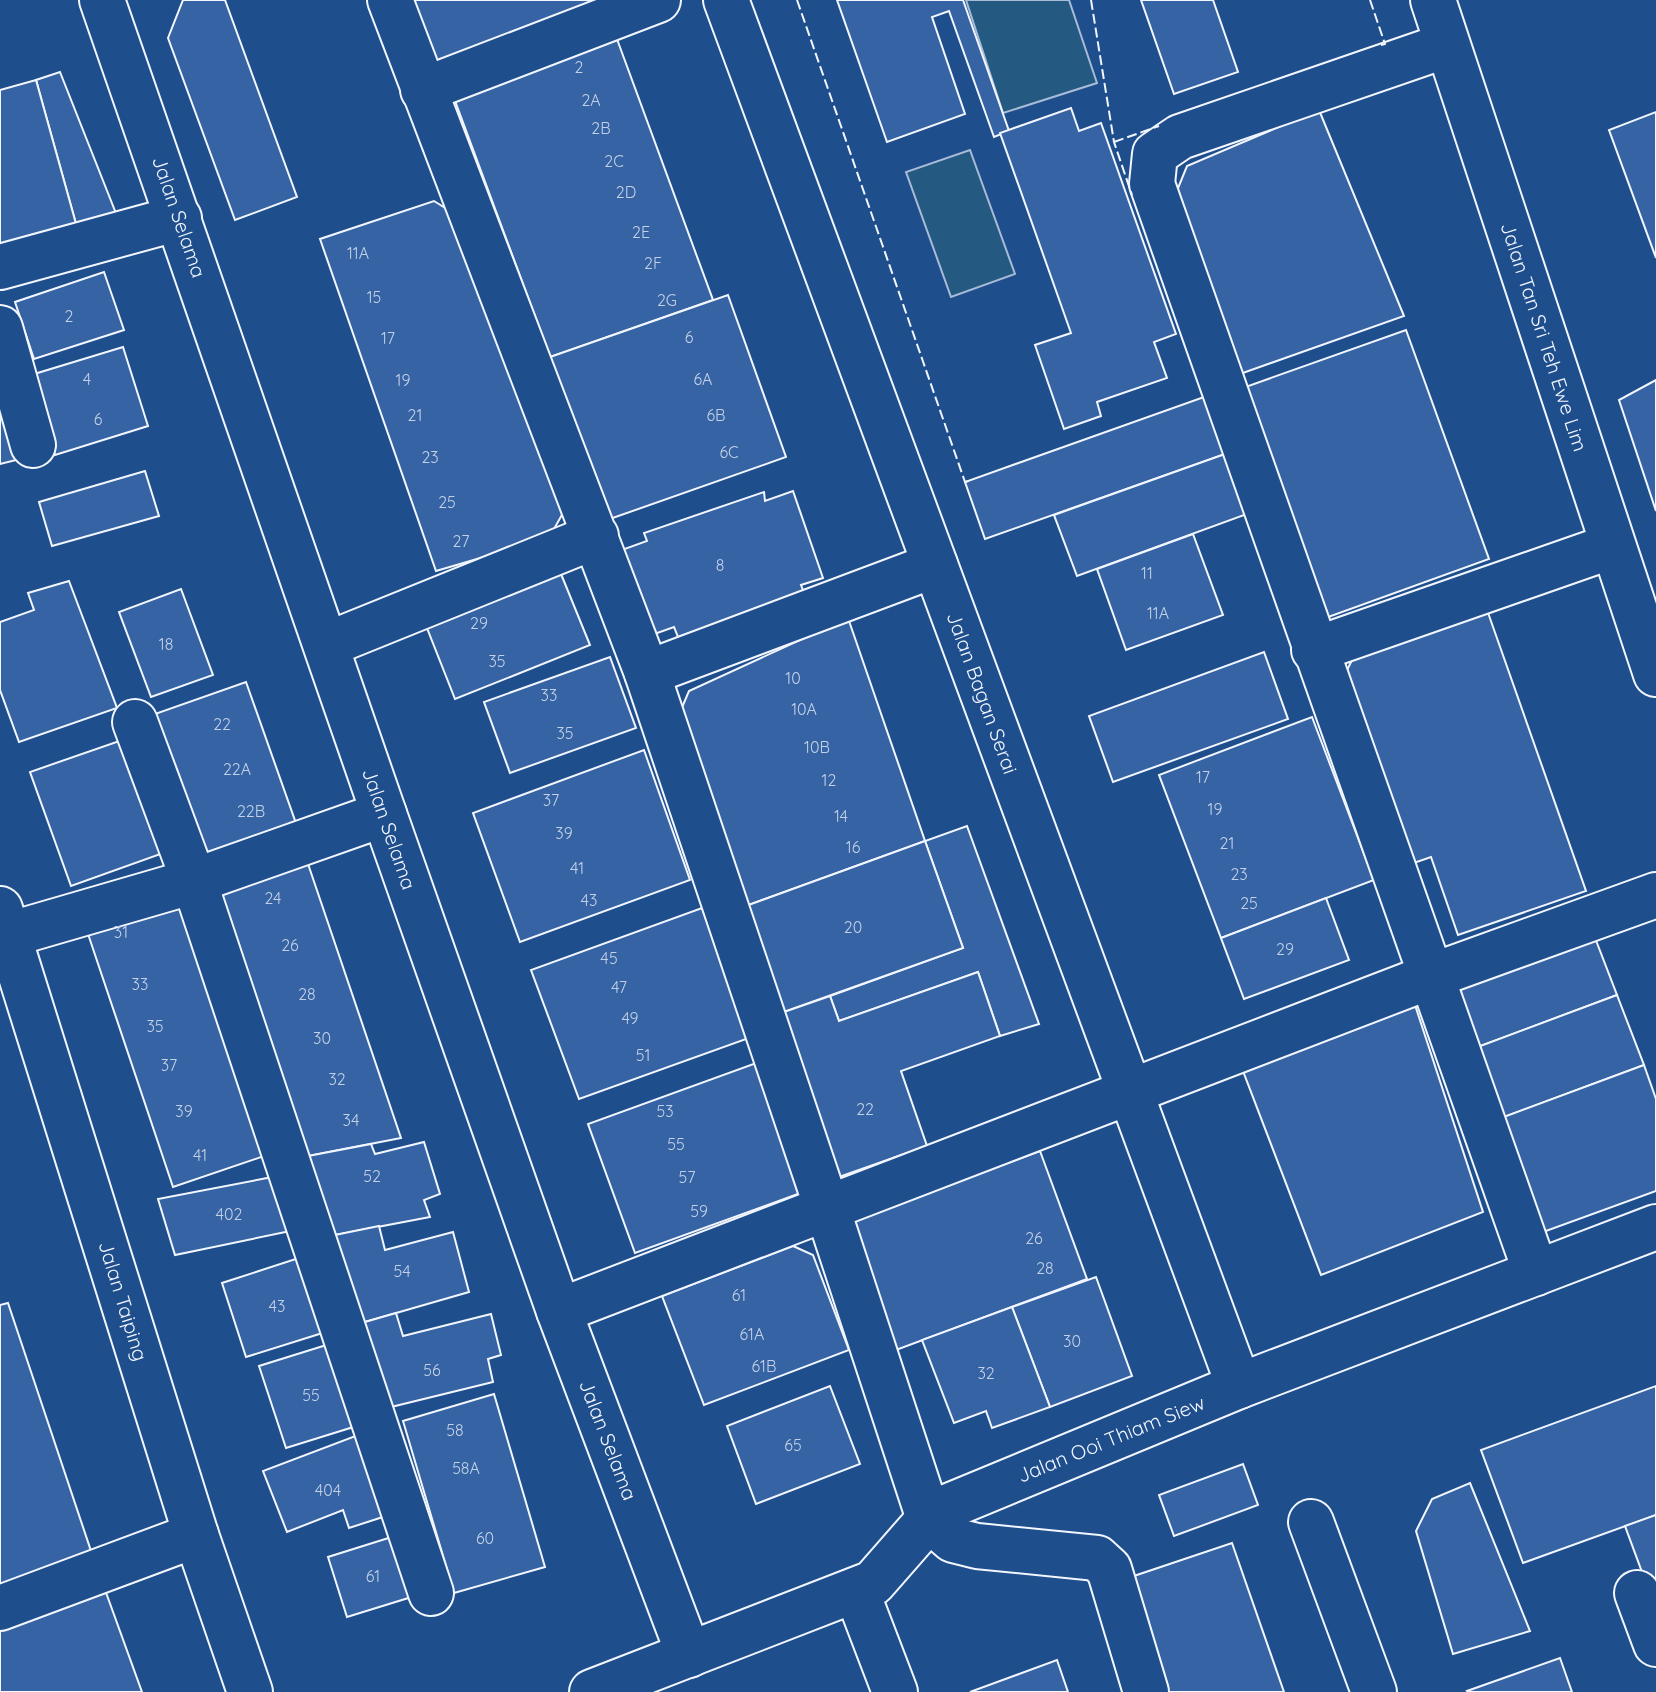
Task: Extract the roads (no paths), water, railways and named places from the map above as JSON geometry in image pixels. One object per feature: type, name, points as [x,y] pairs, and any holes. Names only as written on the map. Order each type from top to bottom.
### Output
[{"type":"street","name":"Jalan Selama","points":[[102,0],[559,1311],[689,1655]]},
{"type":"street","points":[[390,0],[647,673],[929,1519],[953,1540],[977,1546],[1097,1558],[1109,1569],[1146,1692]]},
{"type":"street","points":[[423,90],[658,0]]},
{"type":"street","name":"Jalan Bagan Serai","points":[[726,0],[1239,1386]]},
{"type":"street","name":"Jalan Tan Sri Teh Ewe Lim","points":[[1433,0],[1612,546],[1642,588],[1656,674]]},
{"type":"street","points":[[1447,45],[1180,137],[1155,154],[1152,184],[1429,977],[1536,1273]]},
{"type":"street","points":[[0,267],[179,218]]},
{"type":"street","points":[[0,328],[33,445]]},
{"type":"street","points":[[326,645],[596,536]]},
{"type":"street","points":[[1314,650],[1612,546]]},
{"type":"street","points":[[647,673],[935,565]]},
{"type":"street","points":[[135,722],[194,881],[431,1593]]},
{"type":"street","points":[[4,922],[194,881],[384,814]]},
{"type":"street","points":[[559,1311],[1429,977],[1656,895]]},
{"type":"street","name":"Jalan Taiping","points":[[4,922],[196,1535],[250,1692]]},
{"type":"street","name":"Jalan Ooi Thiam Siew","points":[[592,1692],[873,1583],[929,1519],[949,1506],[1239,1386],[1656,1227]]},
{"type":"street","points":[[1311,1522],[1374,1692]]},
{"type":"street","points":[[0,1608],[196,1535]]},
{"type":"street","points":[[856,1590],[895,1692]]},
{"type":"street","points":[[1637,1593],[1656,1644]]}]
